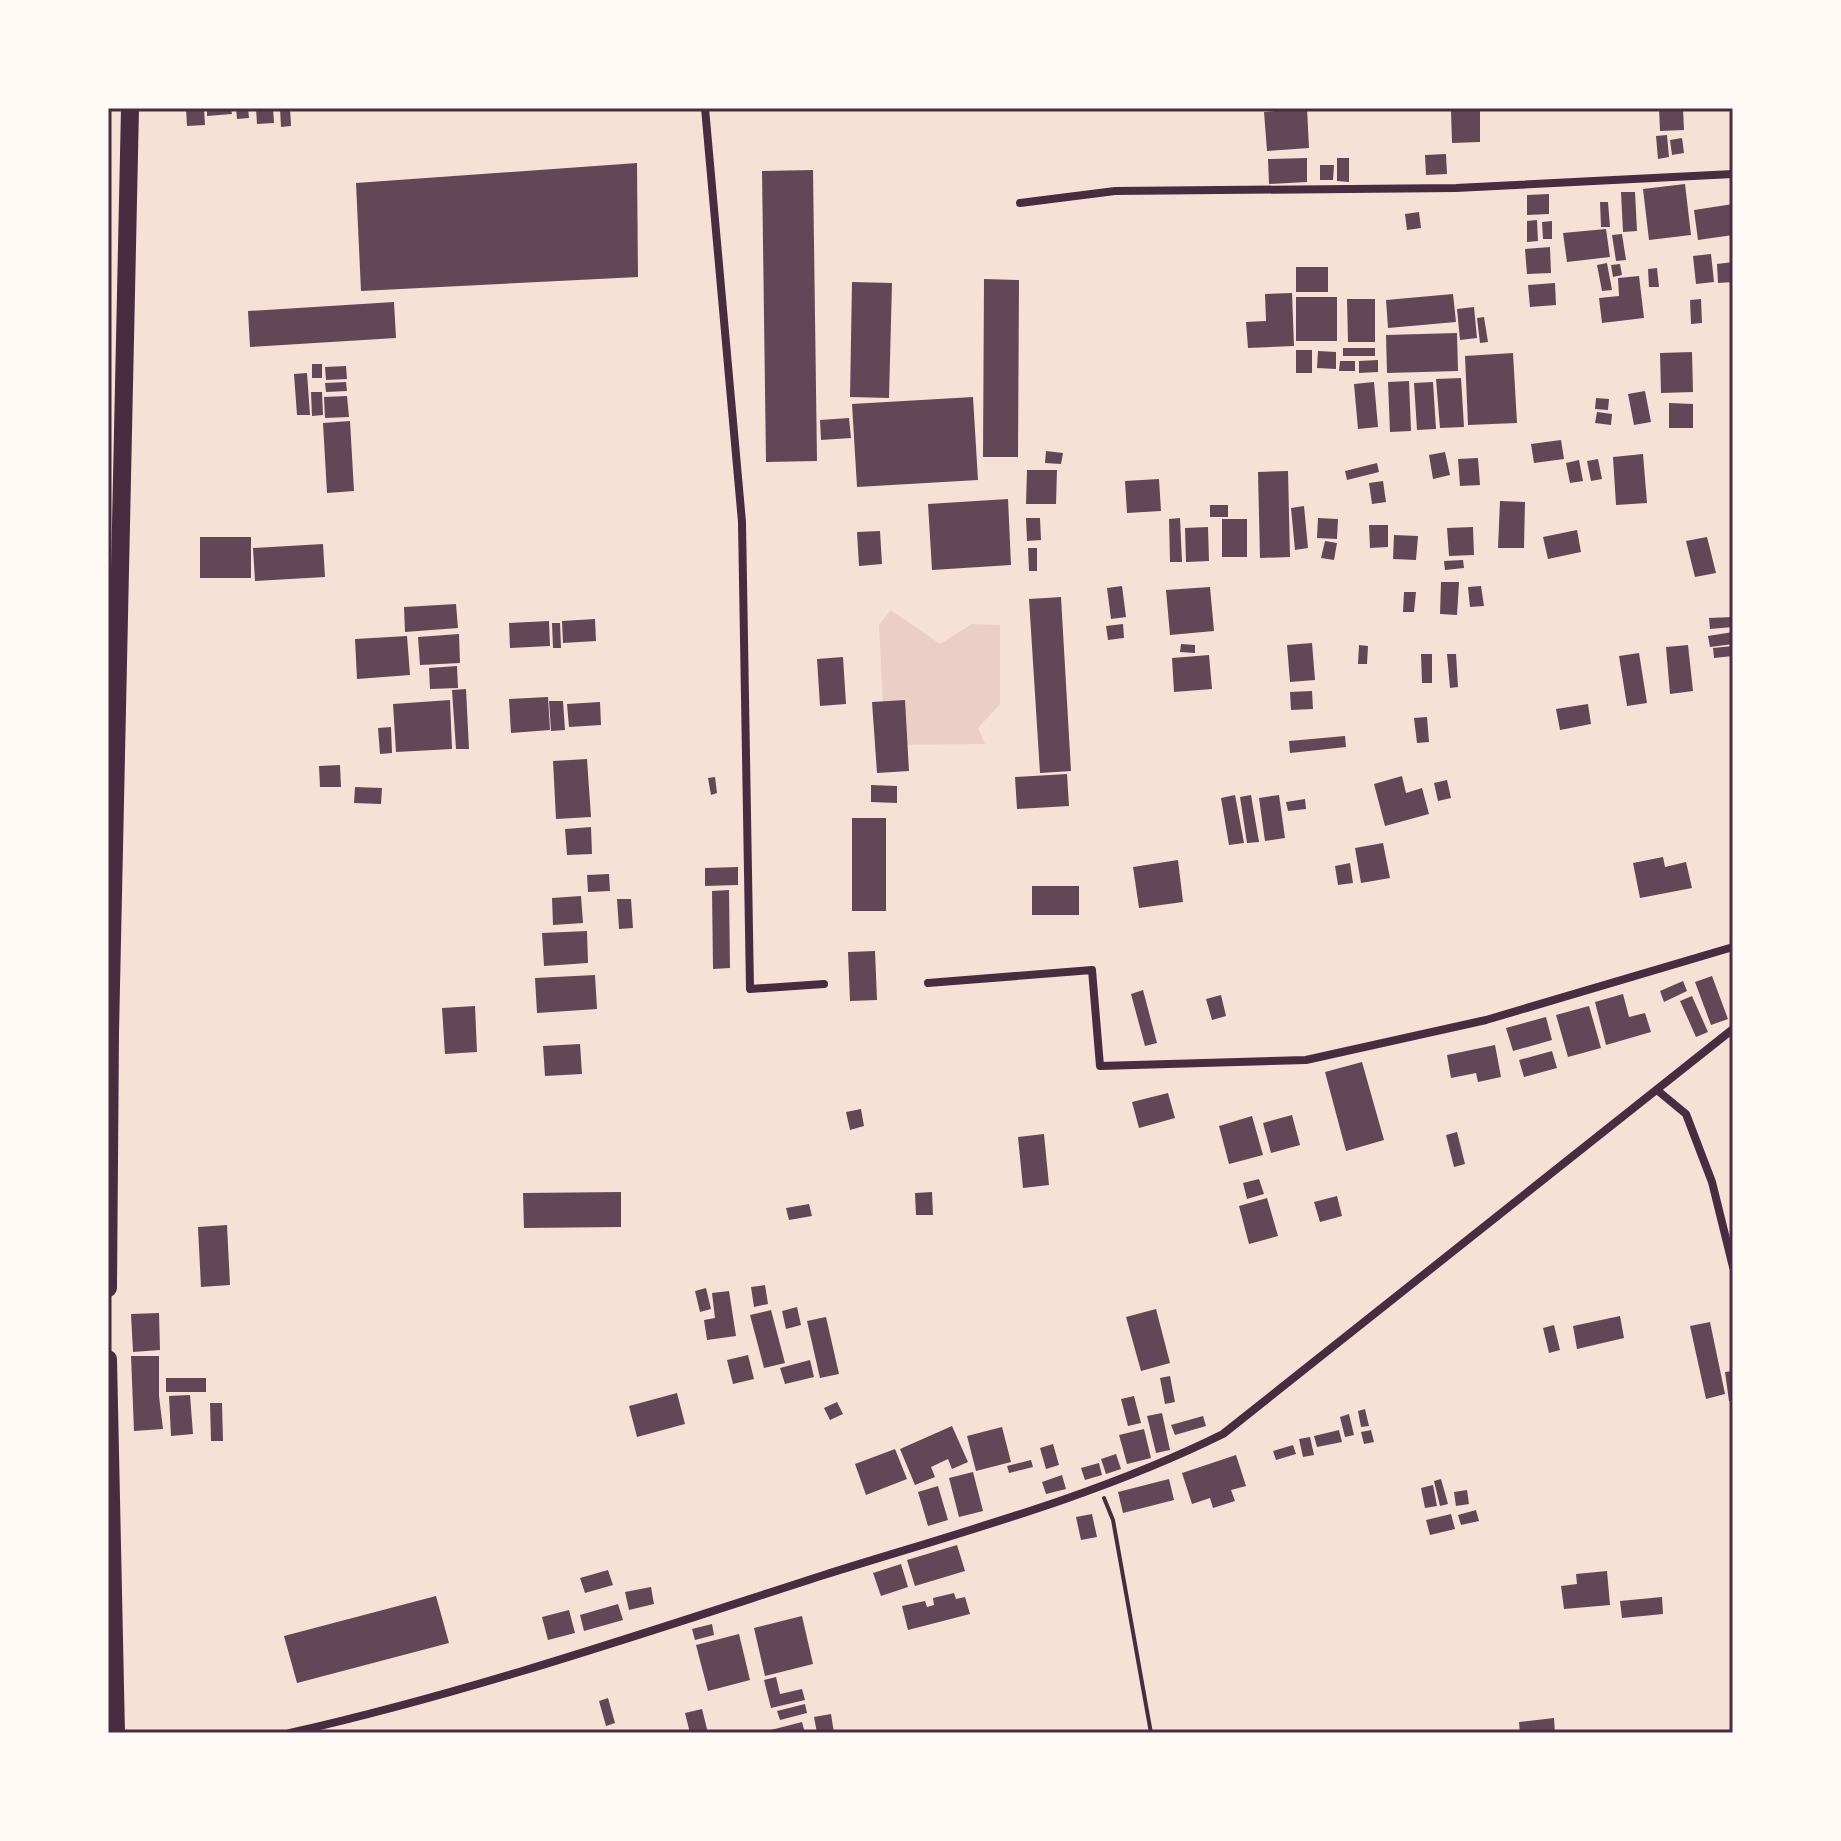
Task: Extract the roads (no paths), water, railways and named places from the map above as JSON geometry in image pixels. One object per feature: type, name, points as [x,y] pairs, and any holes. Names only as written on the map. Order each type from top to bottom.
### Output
[{"type":"highway","points":[[108,1288],[109,1033],[130,108]]},
{"type":"highway","points":[[108,1359],[116,1733]]},
{"type":"street","points":[[705,108],[742,522],[750,989],[824,984]]},
{"type":"street","points":[[1020,203],[1115,191],[1456,188],[1733,174]]},
{"type":"street","points":[[928,983],[1092,970],[1100,1066],[1306,1060],[1486,1020],[1733,947]]},
{"type":"street","points":[[290,1733],[522,1671],[1170,1461],[1223,1434],[1733,1029]]},
{"type":"street","points":[[1657,1090],[1686,1114],[1712,1182],[1733,1267]]}]
